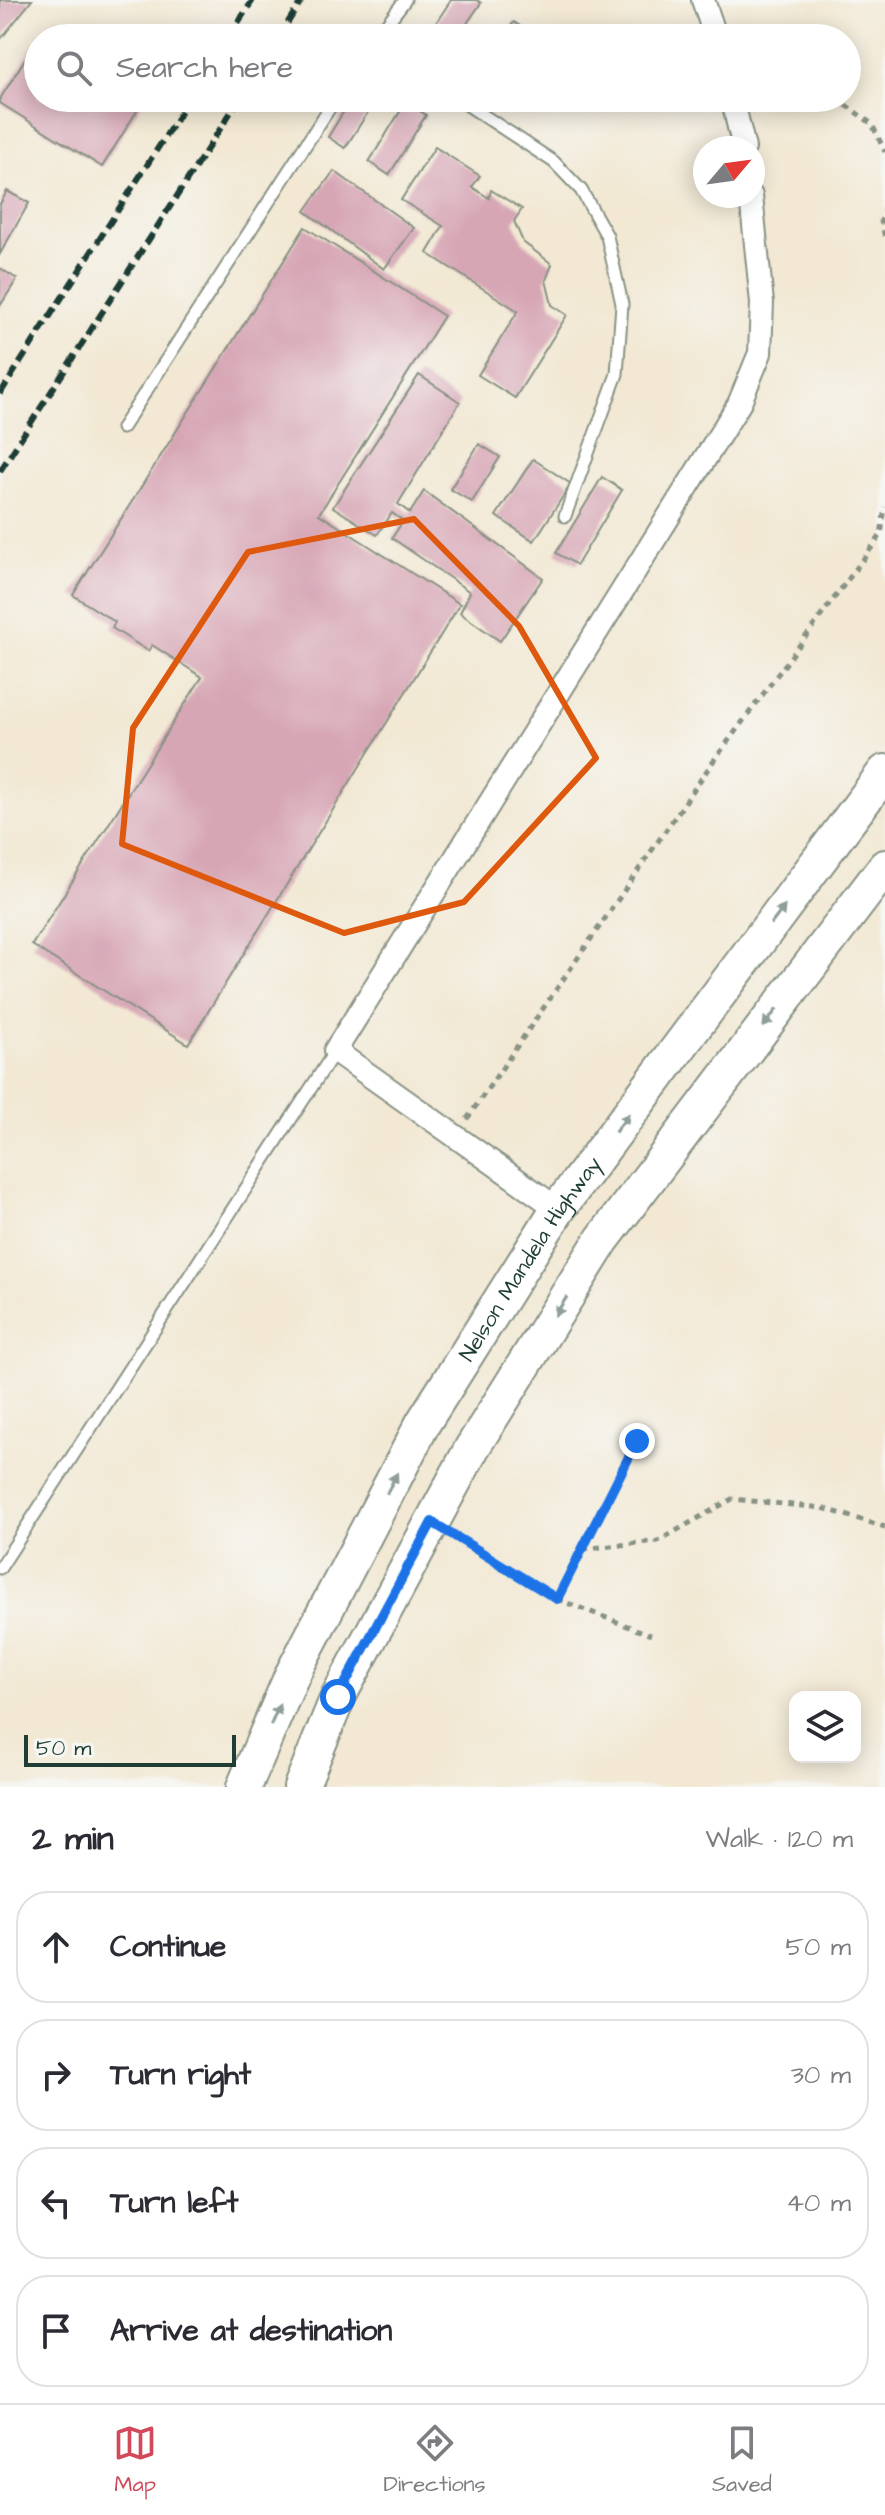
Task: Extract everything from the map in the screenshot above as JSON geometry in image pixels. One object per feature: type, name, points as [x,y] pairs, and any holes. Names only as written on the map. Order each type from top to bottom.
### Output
[{"type":"main road","name":"Nelson Mandela Highway","points":[[244,1787],[292,1675],[423,1423],[558,1209],[885,772]]},
{"type":"main road","points":[[301,1787],[338,1697],[472,1448],[602,1240],[885,867]]},
{"type":"street","points":[[703,0],[711,24]]},
{"type":"street","points":[[735,112],[741,136]]},
{"type":"street","points":[[558,1209],[335,1051],[739,404],[760,353],[762,303],[752,208]]},
{"type":"lane","points":[[387,24],[405,0]]},
{"type":"lane","points":[[122,428],[327,112]]},
{"type":"lane","points":[[478,112],[554,162],[581,190],[607,236],[622,304],[617,374],[565,516]]},
{"type":"lane","points":[[0,1568],[335,1051]]},
{"type":"path","points":[[855,112],[872,124],[885,152]]},
{"type":"path","points":[[885,207],[881,221],[885,238]]},
{"type":"path","points":[[456,1136],[712,763],[881,535],[885,507]]},
{"type":"path","points":[[557,1599],[637,1441]]},
{"type":"path","points":[[582,1549],[658,1541],[732,1499],[823,1508],[885,1527]]},
{"type":"path","points":[[432,1522],[557,1599],[651,1635]]},
{"type":"highlighted area","points":[[414,519],[519,626],[596,758],[464,902],[344,933],[122,844],[133,728],[248,552]]},
{"type":"building","points":[[0,0],[32,0],[0,40]]},
{"type":"building","points":[[451,0],[477,0],[481,3],[467,24],[435,24]]},
{"type":"building","points":[[24,60],[24,112],[136,112],[102,167],[0,103]]},
{"type":"building","points":[[343,112],[368,112],[345,148],[328,137]]},
{"type":"building","points":[[400,112],[421,112],[426,115],[389,175],[369,162]]},
{"type":"building","points":[[435,147],[480,176],[472,187],[489,198],[491,190],[522,209],[514,221],[523,242],[552,264],[546,280],[552,305],[567,315],[515,398],[478,375],[518,311],[427,253],[443,226],[401,200]]},
{"type":"building","points":[[334,171],[414,228],[384,269],[305,211]]},
{"type":"building","points":[[7,191],[29,203],[0,254],[0,204]]},
{"type":"building","points":[[305,227],[444,316],[319,514],[460,604],[188,1044],[32,945],[202,677],[152,645],[148,651],[112,628],[115,622],[73,595]]},
{"type":"building","points":[[0,268],[17,279],[0,306]]},
{"type":"building","points":[[419,375],[460,402],[398,504],[410,513],[424,491],[543,578],[500,641],[460,613],[470,592],[392,538],[403,521],[392,513],[377,535],[333,507]]},
{"type":"building","points":[[479,444],[500,457],[472,502],[450,489]]},
{"type":"building","points":[[533,459],[571,484],[534,541],[496,516]]},
{"type":"building","points":[[602,477],[622,490],[577,565],[556,553]]},
{"type":"railway","points":[[237,24],[253,0]]},
{"type":"railway","points":[[287,24],[302,0]]},
{"type":"railway","points":[[0,394],[181,112]]},
{"type":"railway","points":[[0,471],[231,112]]},
{"type":"route","points":[[338,1697],[432,1522],[557,1599],[637,1441]]}]
